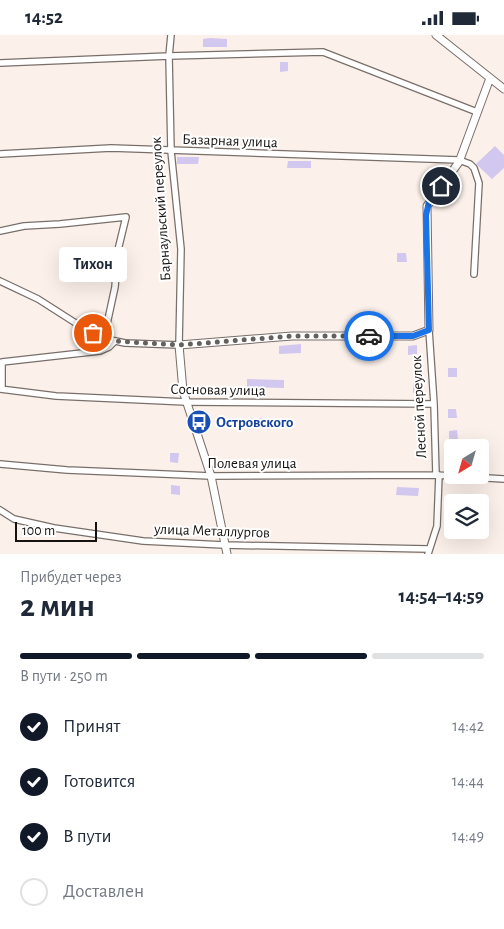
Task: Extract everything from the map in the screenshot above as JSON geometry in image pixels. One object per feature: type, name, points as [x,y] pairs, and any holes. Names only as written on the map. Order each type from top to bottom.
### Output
[{"type":"street","name":"Барнаульский переулок","points":[[171,35],[169,56],[171,151],[181,249],[179,345],[182,391],[211,475],[227,554]]},
{"type":"street","points":[[436,35],[504,89]]},
{"type":"street","points":[[0,63],[323,52],[477,112]]},
{"type":"street","name":"Лесной переулок","points":[[428,551],[437,526],[438,475],[429,330],[427,206],[460,160],[490,77]]},
{"type":"street","name":"Базарная улица","points":[[0,154],[111,148],[460,160]]},
{"type":"street","points":[[460,160],[474,168],[479,183],[474,275]]},
{"type":"street","points":[[0,231],[24,226],[126,217],[118,250],[115,287],[107,323],[106,339]]},
{"type":"street","points":[[0,281],[38,299],[74,322],[106,339],[114,341],[179,345],[292,336],[413,336],[429,330]]},
{"type":"street","points":[[1,389],[2,362],[100,351],[109,347],[114,341]]},
{"type":"street","name":"Сосновая улица","points":[[1,389],[56,396],[186,402],[434,404]]},
{"type":"street","name":"Полевая улица","points":[[0,464],[67,470],[211,475],[438,475],[504,479]]},
{"type":"street","name":"улица Металлургов","points":[[0,510],[14,519],[54,528],[143,541],[428,551]]},
{"type":"building","points":[[203,39],[227,39],[227,47],[203,47]]},
{"type":"building","points":[[280,62],[288,62],[288,71],[280,72]]},
{"type":"building","points":[[495,146],[504,155],[504,168],[492,179],[476,164]]},
{"type":"building","points":[[177,157],[199,157],[198,164],[177,164]]},
{"type":"building","points":[[288,161],[311,161],[311,168],[287,168]]},
{"type":"building","points":[[397,253],[406,253],[407,262],[397,262]]},
{"type":"building","points":[[88,338],[99,341],[100,346],[88,348]]},
{"type":"building","points":[[301,344],[301,353],[279,354],[279,346]]},
{"type":"building","points":[[417,345],[417,354],[408,355],[408,346]]},
{"type":"building","points":[[352,346],[373,346],[374,354],[353,354]]},
{"type":"building","points":[[448,368],[457,368],[457,377],[448,377]]},
{"type":"building","points":[[247,379],[284,380],[284,388],[247,387]]},
{"type":"building","points":[[413,383],[422,383],[422,393],[413,393]]},
{"type":"building","points":[[448,409],[456,409],[457,418],[448,418]]},
{"type":"building","points":[[248,418],[270,418],[270,426],[248,426]]},
{"type":"building","points":[[457,430],[458,439],[449,439],[449,431]]},
{"type":"building","points":[[170,453],[179,453],[178,463],[170,462]]},
{"type":"building","points":[[171,485],[180,486],[180,495],[171,494]]},
{"type":"building","points":[[397,487],[419,488],[418,496],[396,495]]},
{"type":"way so far","points":[[93,333],[106,339],[125,343],[179,345],[292,336],[369,336]]},
{"type":"place","name":"Тихон","points":[[93,333]]},
{"type":"place","name":"Островского","points":[[199,422]]},
{"type":"route","points":[[369,336],[413,336],[429,330],[426,215],[429,202],[441,186]]}]
